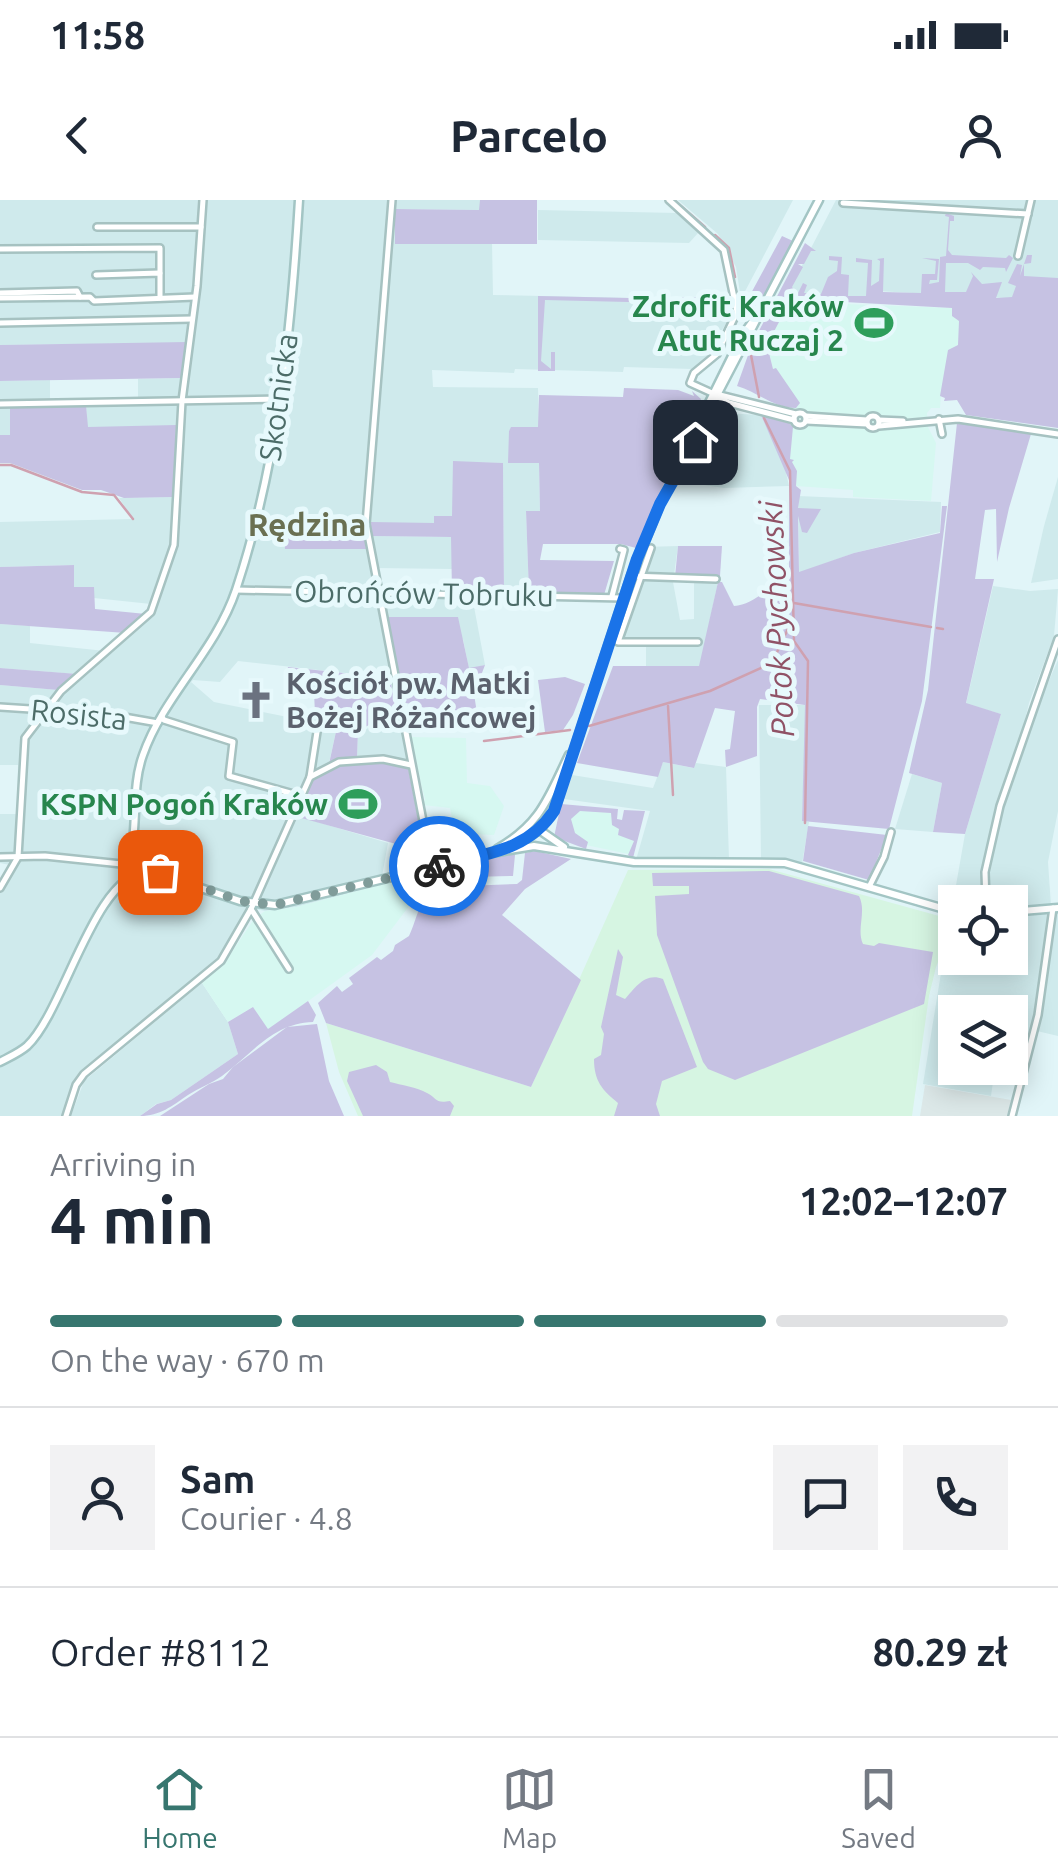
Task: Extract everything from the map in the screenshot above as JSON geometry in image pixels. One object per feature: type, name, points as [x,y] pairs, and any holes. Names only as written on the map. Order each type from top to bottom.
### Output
[{"type":"main road","name":"Skotnicka","points":[[133,870],[139,768],[160,720],[215,639],[236,590],[270,466],[282,399],[299,200]]},
{"type":"main road","points":[[509,850],[535,830],[574,744],[624,598],[636,577],[686,442],[716,395],[742,336],[760,314],[820,200]]},
{"type":"main road","points":[[535,830],[549,847]]},
{"type":"main road","points":[[535,830],[570,850]]},
{"type":"main road","points":[[492,852],[535,830]]},
{"type":"main road","points":[[0,1062],[20,1052],[41,1029],[97,920],[133,870],[154,871],[252,906],[291,903],[492,852],[549,847],[634,862],[784,863],[938,907]]},
{"type":"main road","points":[[1028,910],[1056,908]]},
{"type":"street","points":[[0,888],[18,857],[25,738],[61,691],[151,612],[175,539],[182,400],[202,200]]},
{"type":"street","points":[[392,200],[366,520],[432,868]]},
{"type":"street","points":[[669,200],[721,246],[737,316],[716,354],[696,371],[690,381],[694,386],[795,417],[801,412],[806,419],[867,422],[873,429],[879,423],[968,419],[1058,434]]},
{"type":"street","points":[[1018,256],[1031,200]]},
{"type":"street","points":[[843,203],[1028,214]]},
{"type":"street","points":[[97,228],[201,227]]},
{"type":"street","points":[[0,250],[160,248],[160,298]]},
{"type":"street","points":[[96,274],[160,273]]},
{"type":"street","points":[[0,296],[80,297],[94,301],[195,297]]},
{"type":"street","points":[[0,323],[192,319]]},
{"type":"street","points":[[0,404],[282,399]]},
{"type":"street","points":[[867,422],[872,416],[879,423]]},
{"type":"street","points":[[938,419],[942,434]]},
{"type":"street","points":[[612,596],[624,550],[620,548]]},
{"type":"street","points":[[651,548],[636,577],[618,642],[698,642]]},
{"type":"street","points":[[636,577],[716,579]]},
{"type":"street","name":"Obrońców Tobruku","points":[[236,590],[624,598]]},
{"type":"street","points":[[985,885],[1000,806],[1058,638]]},
{"type":"street","name":"Rosista","points":[[0,706],[164,720],[233,742],[229,776],[301,796]]},
{"type":"street","points":[[66,1116],[76,1085],[84,1074],[215,967],[252,906],[310,777],[319,719]]},
{"type":"street","points":[[310,777],[339,762],[383,759],[412,765]]},
{"type":"street","points":[[870,887],[891,832]]},
{"type":"street","points":[[0,856],[46,856],[133,870]]},
{"type":"street","points":[[252,906],[289,969]]},
{"type":"street","points":[[1012,1116],[1038,1015],[1056,908]]},
{"type":"shaded area","points":[[0,200],[480,200],[480,210],[395,209],[395,243],[492,243],[493,295],[725,297],[725,304],[730,306],[730,317],[714,351],[692,369],[515,369],[514,373],[432,370],[433,387],[538,388],[539,428],[512,427],[509,431],[509,463],[539,463],[540,511],[526,512],[529,593],[504,593],[503,463],[453,462],[453,516],[434,523],[371,523],[372,536],[452,537],[452,569],[376,568],[378,587],[384,591],[472,596],[485,665],[469,669],[463,639],[391,649],[390,678],[238,661],[220,682],[191,682],[214,702],[337,727],[329,763],[333,766],[294,815],[388,843],[382,876],[346,894],[296,907],[265,911],[250,908],[220,960],[83,1073],[65,1116],[0,1116],[0,883],[10,865],[0,863],[0,814],[17,814],[18,765],[0,765],[0,685],[58,690],[76,674],[0,668],[0,624],[30,626],[30,643],[105,651],[146,614],[151,604],[94,598],[93,587],[74,587],[74,565],[0,567],[0,522],[133,519],[119,498],[173,497],[87,427],[86,405],[138,399],[138,379],[182,378],[187,343],[0,345]]},
{"type":"shaded area","points":[[480,200],[537,200],[537,244],[395,244],[395,209],[479,210]]},
{"type":"shaded area","points":[[678,200],[793,200],[741,299],[736,267],[718,234]]},
{"type":"shaded area","points":[[836,200],[1058,200],[1058,305],[877,291],[875,302],[785,298]]},
{"type":"shaded area","points":[[538,210],[677,213],[698,233],[689,243],[538,240]]},
{"type":"shaded area","points":[[946,213],[954,216],[954,221],[950,221],[948,250],[952,255],[1013,258],[1006,272],[1005,268],[980,270],[968,263],[946,263],[945,292],[966,292],[971,272],[982,284],[1002,282],[996,298],[1012,297],[1016,286],[1008,283],[1017,264],[1022,265],[1020,276],[1024,264],[1024,276],[1058,278],[1058,428],[966,415],[957,400],[944,401],[940,396],[948,350],[958,345],[959,321],[952,316],[952,308],[791,299],[767,345],[773,369],[800,403],[796,408],[780,405],[737,386],[752,344],[805,243],[816,251],[811,251],[804,264],[798,264],[803,267],[792,287],[797,295],[803,283],[807,285],[804,293],[821,294],[828,277],[837,271],[838,261],[829,260],[829,256],[842,257],[841,274],[849,275],[848,296],[866,296],[868,263],[856,262],[856,258],[872,260],[871,286],[879,281],[877,259],[884,258],[883,292],[921,293],[922,274],[935,274],[936,261],[922,258],[939,259],[937,280],[930,280],[929,284],[939,282],[949,217]]},
{"type":"shaded area","points":[[782,236],[793,241],[761,303],[745,321],[738,318],[743,308],[741,302],[749,297]]},
{"type":"shaded area","points":[[538,296],[725,297],[684,298],[670,303],[545,300],[541,361],[551,369],[551,352],[555,352],[555,371],[538,371]]},
{"type":"shaded area","points":[[792,302],[953,308],[970,312],[940,408],[931,408],[927,413],[928,427],[936,443],[931,501],[853,497],[853,490],[796,486],[780,425],[785,397],[767,344],[783,311]]},
{"type":"shaded area","points":[[187,342],[182,378],[0,381],[0,345]]},
{"type":"shaded area","points":[[50,380],[50,400],[10,406],[10,435],[0,435],[0,381]]},
{"type":"shaded area","points":[[624,388],[678,390],[694,396],[692,391],[701,399],[636,548],[621,544],[543,544],[540,560],[614,561],[604,595],[529,593],[526,511],[540,511],[539,463],[508,463],[509,431],[511,427],[538,427],[539,395],[623,397]]},
{"type":"shaded area","points":[[86,405],[88,427],[176,425],[173,497],[124,498],[101,490],[82,490],[10,463],[0,463],[0,435],[10,435],[10,406]]},
{"type":"shaded area","points":[[724,413],[761,415],[789,486],[724,488],[684,482],[697,448]]},
{"type":"shaded area","points":[[761,415],[787,421],[793,427],[790,459],[794,460],[796,486],[801,490],[798,508],[821,509],[807,533],[802,532],[798,516],[799,572],[854,553],[940,533],[942,506],[947,506],[922,701],[889,829],[802,821],[805,705],[760,699],[757,756],[726,767],[725,750],[730,749],[735,711],[715,708],[694,768],[663,762],[658,777],[577,763],[613,666],[699,666],[718,582],[722,582],[734,606],[757,597],[789,569],[789,480]]},
{"type":"shaded area","points":[[957,423],[1031,434],[997,562],[996,509],[985,510],[975,579],[994,579],[966,703],[1001,714],[965,834],[933,832],[942,783],[909,773],[928,690]]},
{"type":"shaded area","points":[[453,461],[503,463],[504,593],[452,592],[451,537],[371,536],[371,522],[434,523],[434,516],[452,516]]},
{"type":"shaded area","points":[[1058,477],[1058,579],[1031,583],[1044,526]]},
{"type":"shaded area","points":[[798,496],[941,502],[940,532],[854,553],[799,573]]},
{"type":"shaded area","points":[[283,524],[363,528],[366,549],[285,549]]},
{"type":"shaded area","points":[[678,546],[673,582],[680,620],[694,619],[694,582],[718,582],[700,666],[646,666],[646,646],[613,640],[645,547]]},
{"type":"shaded area","points":[[678,546],[722,546],[720,576],[675,577]]},
{"type":"shaded area","points":[[74,565],[74,587],[94,587],[95,609],[146,614],[126,633],[0,624],[0,567]]},
{"type":"shaded area","points":[[993,586],[1030,591],[1058,589],[1054,636],[1021,737],[1058,660],[1058,811],[1048,862],[1051,906],[1028,908],[1028,885],[956,885],[965,834],[1001,714],[966,704]]},
{"type":"shaded area","points":[[384,617],[458,617],[469,668],[485,665],[474,694],[477,713],[420,711],[418,704],[403,703]]},
{"type":"shaded area","points":[[288,667],[390,678],[396,710],[358,731],[357,758],[329,764],[337,727],[321,724],[321,714],[315,713],[314,693],[285,688],[285,682],[305,687],[306,671],[300,670],[298,681],[286,679]]},
{"type":"shaded area","points":[[0,668],[78,674],[58,690],[0,685]]},
{"type":"shaded area","points":[[565,677],[585,684],[563,730],[545,732],[538,680]]},
{"type":"shaded area","points":[[759,705],[806,705],[802,820],[809,822],[802,864],[761,859]]},
{"type":"shaded area","points":[[398,709],[408,760],[357,759],[358,731]]},
{"type":"shaded area","points":[[409,737],[466,738],[467,783],[490,786],[504,806],[494,835],[473,834],[458,847],[450,808],[423,805],[425,799]]},
{"type":"shaded area","name":"KSPN Pogoń Kraków","points":[[382,761],[408,767],[420,829],[405,832],[407,847],[294,816],[313,777],[340,764]]},
{"type":"shaded area","points":[[663,762],[693,768],[696,763],[726,767],[729,859],[636,860],[650,811],[564,799],[572,775],[653,788]]},
{"type":"shaded area","points":[[912,774],[942,783],[933,832],[895,829]]},
{"type":"shaded area","points":[[561,804],[618,809],[617,819],[622,820],[624,810],[645,811],[633,858],[628,855],[634,841],[618,835],[611,813],[580,811],[571,819],[575,833],[588,842],[586,849],[554,837]]},
{"type":"shaded area","points":[[575,808],[612,812],[614,824],[637,839],[633,855],[572,842],[565,816]]},
{"type":"shaded area","points":[[808,826],[887,835],[869,880],[803,861]]},
{"type":"shaded area","points":[[535,851],[571,859],[525,889],[502,915],[581,980],[531,1087],[326,1023],[318,1003],[337,986],[342,992],[353,984],[349,978],[377,957],[381,960],[409,936],[423,902],[433,891],[440,887],[517,884],[522,880],[525,853]]},
{"type":"shaded area","points":[[515,855],[513,876],[430,878],[422,889],[416,878]]},
{"type":"shaded area","points":[[769,869],[938,916],[938,962],[929,996],[912,1116],[358,1116],[339,1072],[326,1023],[531,1087],[628,870]]},
{"type":"shaded area","points":[[769,871],[859,896],[863,944],[933,952],[924,1004],[735,1080],[708,1069],[703,1062],[657,935],[655,896],[689,894],[689,886],[653,886],[652,873]]},
{"type":"shaded area","points":[[415,876],[422,889],[372,955],[268,1030],[253,1007],[228,1022],[202,983],[224,964],[254,919],[265,911],[296,907]]},
{"type":"shaded area","points":[[1058,910],[1058,1036],[1037,1031],[1028,1065],[1028,995],[938,995],[938,1085],[993,1085],[991,1096],[923,1084],[941,975],[1028,975],[1028,912]]},
{"type":"shaded area","points":[[618,949],[623,957],[616,995],[625,999],[646,979],[663,979],[697,1067],[662,1081],[656,1104],[660,1116],[614,1116],[618,1103],[597,1079],[594,1059],[601,1055],[601,1027]]},
{"type":"shaded area","points":[[202,983],[228,1022],[238,1054],[171,1100],[156,1104],[140,1116],[71,1116],[84,1081]]},
{"type":"shaded area","points":[[308,1001],[316,1015],[313,1022],[286,1028],[218,1079],[165,1110],[140,1116],[171,1100],[238,1054],[228,1022],[253,1007],[268,1029]]},
{"type":"shaded area","points":[[317,1024],[329,1081],[344,1116],[160,1116],[223,1079],[233,1067],[287,1027]]},
{"type":"shaded area","points":[[376,1065],[387,1072],[390,1082],[419,1089],[439,1101],[450,1101],[454,1106],[450,1116],[363,1116],[347,1081],[349,1072]]},
{"type":"shaded area","points":[[925,1085],[1011,1100],[1007,1116],[920,1116]]},
{"type":"waterway","name":"Potok Pychowski","points":[[674,200],[705,227]]},
{"type":"waterway","name":"Potok Pychowski","points":[[715,235],[729,248],[735,277]]},
{"type":"waterway","name":"Potok Pychowski","points":[[751,355],[759,397]]},
{"type":"waterway","name":"Potok Pychowski","points":[[764,418],[790,471],[794,641],[808,661],[805,823]]},
{"type":"waterway","points":[[0,465],[11,465],[82,492],[114,495],[133,519]]},
{"type":"waterway","points":[[794,603],[931,627]]},
{"type":"waterway","points":[[589,726],[710,691],[772,663],[793,618]]},
{"type":"waterway","points":[[937,628],[943,629]]},
{"type":"waterway","points":[[668,706],[673,795]]},
{"type":"waterway","points":[[484,741],[570,730]]},
{"type":"way so far","points":[[160,872],[240,901],[275,905],[439,866]]},
{"type":"place","name":"Zdrofit Kraków Atut Ruczaj 2","points":[[874,323]]},
{"type":"place","name":"Kościół pw. Matki Bożej Różańcowej","points":[[256,700]]},
{"type":"place","name":"KSPN Pogoń Kraków","points":[[358,804]]},
{"type":"district","name":"Rędzina","points":[[307,524]]},
{"type":"route","points":[[439,866],[509,850],[536,833],[554,811],[637,559],[660,504],[695,442]]}]
